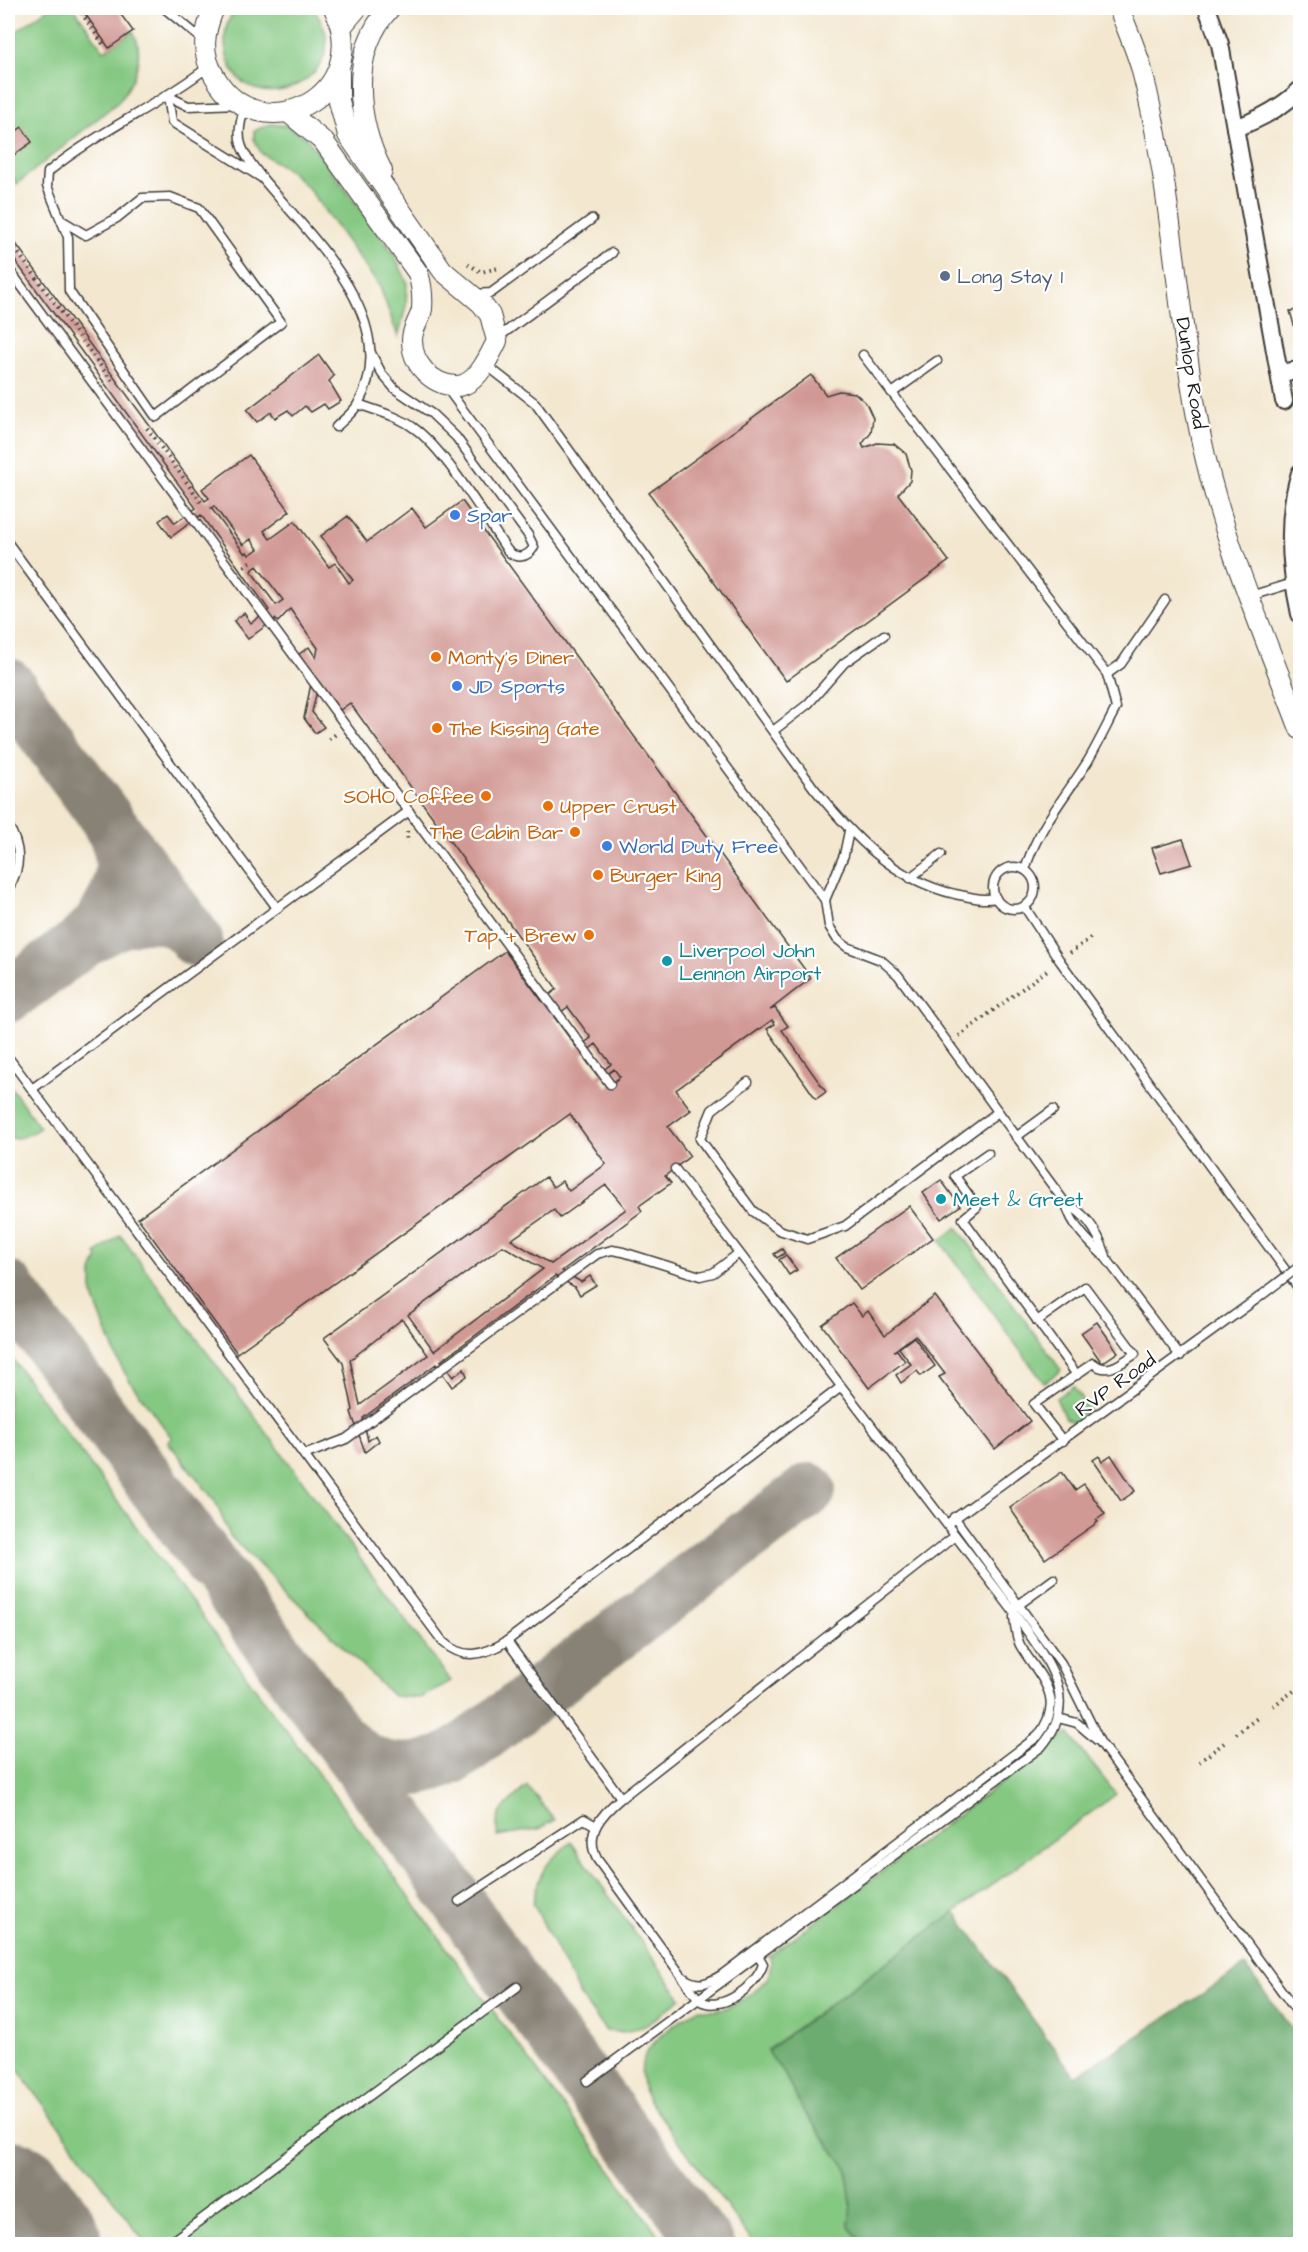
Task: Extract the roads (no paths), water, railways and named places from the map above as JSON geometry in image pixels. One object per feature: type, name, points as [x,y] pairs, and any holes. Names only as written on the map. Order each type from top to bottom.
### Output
[{"type":"street","points":[[214,8],[204,40],[208,66],[223,90],[244,105],[266,112],[288,111],[309,104],[327,90],[339,71]]},
{"type":"street","points":[[288,111],[324,141],[412,262],[423,289],[421,312],[414,325],[412,339],[414,354],[425,372],[443,384],[458,386],[468,383],[485,363],[497,341],[490,315],[443,271],[348,135],[339,101],[339,71],[344,49],[342,26],[333,8]]},
{"type":"street","points":[[342,26],[357,8]]},
{"type":"street","points":[[390,8],[369,43],[362,69],[360,96],[373,154],[399,211]]},
{"type":"street","name":"Dunlop Road","points":[[1119,8],[1140,64],[1154,119],[1201,436],[1227,535],[1300,729]]},
{"type":"street","points":[[1207,8],[1220,44],[1284,401]]},
{"type":"street","points":[[1235,128],[1258,120],[1284,105],[1300,90]]},
{"type":"street","points":[[1279,373],[1300,370]]},
{"type":"street","points":[[1300,473],[1296,488],[1291,540],[1293,583],[1300,614]]},
{"type":"lane","points":[[164,8],[204,40]]},
{"type":"lane","points":[[61,220],[86,236],[117,218],[142,198],[170,197],[199,207],[281,322],[156,417],[69,291],[68,237],[61,220],[47,186],[48,172],[72,152],[168,96],[208,66]]},
{"type":"lane","points":[[168,96],[188,106],[244,105],[238,126],[240,148],[261,178],[335,266],[360,304],[369,337],[369,372],[358,404],[336,427]]},
{"type":"lane","points":[[168,96],[172,122],[261,178]]},
{"type":"lane","points":[[469,293],[491,293],[592,219]]},
{"type":"lane","points":[[497,341],[504,333],[612,253]]},
{"type":"lane","points":[[8,268],[610,1084]]},
{"type":"lane","points":[[358,404],[413,427],[442,458],[507,550],[515,557],[522,558],[530,553],[534,547],[528,535],[456,437],[432,414],[395,389],[382,374],[370,351]]},
{"type":"lane","points":[[863,355],[1107,674],[1116,708],[1088,761],[1034,847],[1025,870]]},
{"type":"lane","points":[[892,393],[938,361]]},
{"type":"lane","points":[[485,363],[535,403],[773,731],[849,831],[910,878],[935,889],[984,900],[996,898]]},
{"type":"lane","points":[[443,384],[825,900],[829,926],[837,939],[847,947],[881,960],[898,975],[1066,1204],[1078,1209],[1100,1239],[1106,1258],[1180,1356]]},
{"type":"lane","points":[[8,543],[277,908]]},
{"type":"lane","points":[[1250,596],[1293,583]]},
{"type":"lane","points":[[1107,674],[1121,664],[1166,600]]},
{"type":"lane","points":[[773,731],[808,704],[844,663],[884,634]]},
{"type":"lane","points":[[32,1089],[409,810]]},
{"type":"lane","points":[[8,825],[18,845],[19,856],[14,879],[8,889]]},
{"type":"lane","points":[[825,900],[844,855],[849,831]]},
{"type":"lane","points":[[910,878],[941,854]]},
{"type":"lane","points":[[1013,867],[1025,870],[1031,875],[1035,889],[1033,896],[1024,906],[1010,909],[996,898],[994,882],[1000,872],[1013,867]]},
{"type":"lane","points":[[1024,906],[1060,961],[1300,1290]]},
{"type":"lane","points":[[8,1057],[443,1642],[453,1652],[470,1655],[490,1651],[507,1641],[841,1387]]},
{"type":"lane","points":[[748,1082],[712,1110],[700,1139],[753,1211],[779,1230],[807,1239],[845,1226],[998,1112]]},
{"type":"lane","points":[[1016,1137],[1053,1110]]},
{"type":"lane","points":[[988,1153],[955,1176],[977,1207],[963,1219],[1077,1375]]},
{"type":"lane","points":[[675,1169],[1012,1611],[1056,1676],[1061,1702],[1058,1718],[1050,1737],[1041,1747],[757,1953],[710,1983],[700,1984],[682,1977]]},
{"type":"lane","points":[[304,1455],[346,1438],[597,1254],[612,1250],[623,1252],[700,1276],[713,1273],[739,1253]]},
{"type":"lane","name":"RVP Road","points":[[946,1525],[1300,1266]]},
{"type":"lane","points":[[1037,1321],[1085,1287],[1135,1354],[1111,1369],[1098,1368],[1093,1363],[1034,1404],[1063,1441]]},
{"type":"lane","points":[[954,1518],[1061,1663],[1100,1742],[1300,2016]]},
{"type":"lane","points":[[757,1953],[763,1965],[759,1976],[735,1995],[717,2005],[707,2005],[699,2000],[597,1859],[592,1845],[596,1826],[604,1813],[621,1798],[955,1536]]},
{"type":"lane","points":[[1012,1611],[1054,1579]]},
{"type":"lane","points":[[587,2081],[699,2000],[1030,1743],[1045,1727],[1049,1716],[1048,1690],[1039,1670],[1019,1643],[1012,1611]]},
{"type":"lane","points":[[507,1641],[621,1798]]},
{"type":"lane","points":[[1058,1718],[1077,1723],[1100,1742]]},
{"type":"lane","points":[[459,1901],[584,1819],[596,1826]]},
{"type":"lane","points":[[168,2244],[517,1987]]},
{"type":"place","name":"Long Stay 1","points":[[945,276]]},
{"type":"place","name":"Spar","points":[[455,515]]},
{"type":"place","name":"Monty's Diner","points":[[436,657]]},
{"type":"place","name":"JD Sports","points":[[457,686]]},
{"type":"place","name":"The Kissing Gate","points":[[437,728]]},
{"type":"place","name":"SOHO Coffee","points":[[486,796]]},
{"type":"place","name":"Upper Crust","points":[[548,806]]},
{"type":"place","name":"The Cabin Bar","points":[[575,832]]},
{"type":"place","name":"World Duty Free","points":[[607,846]]},
{"type":"place","name":"Burger King","points":[[598,875]]},
{"type":"place","name":"Tap + Brew","points":[[589,935]]},
{"type":"place","name":"Liverpool John Lennon Airport","points":[[667,961]]},
{"type":"place","name":"Meet & Greet","points":[[941,1199]]}]
